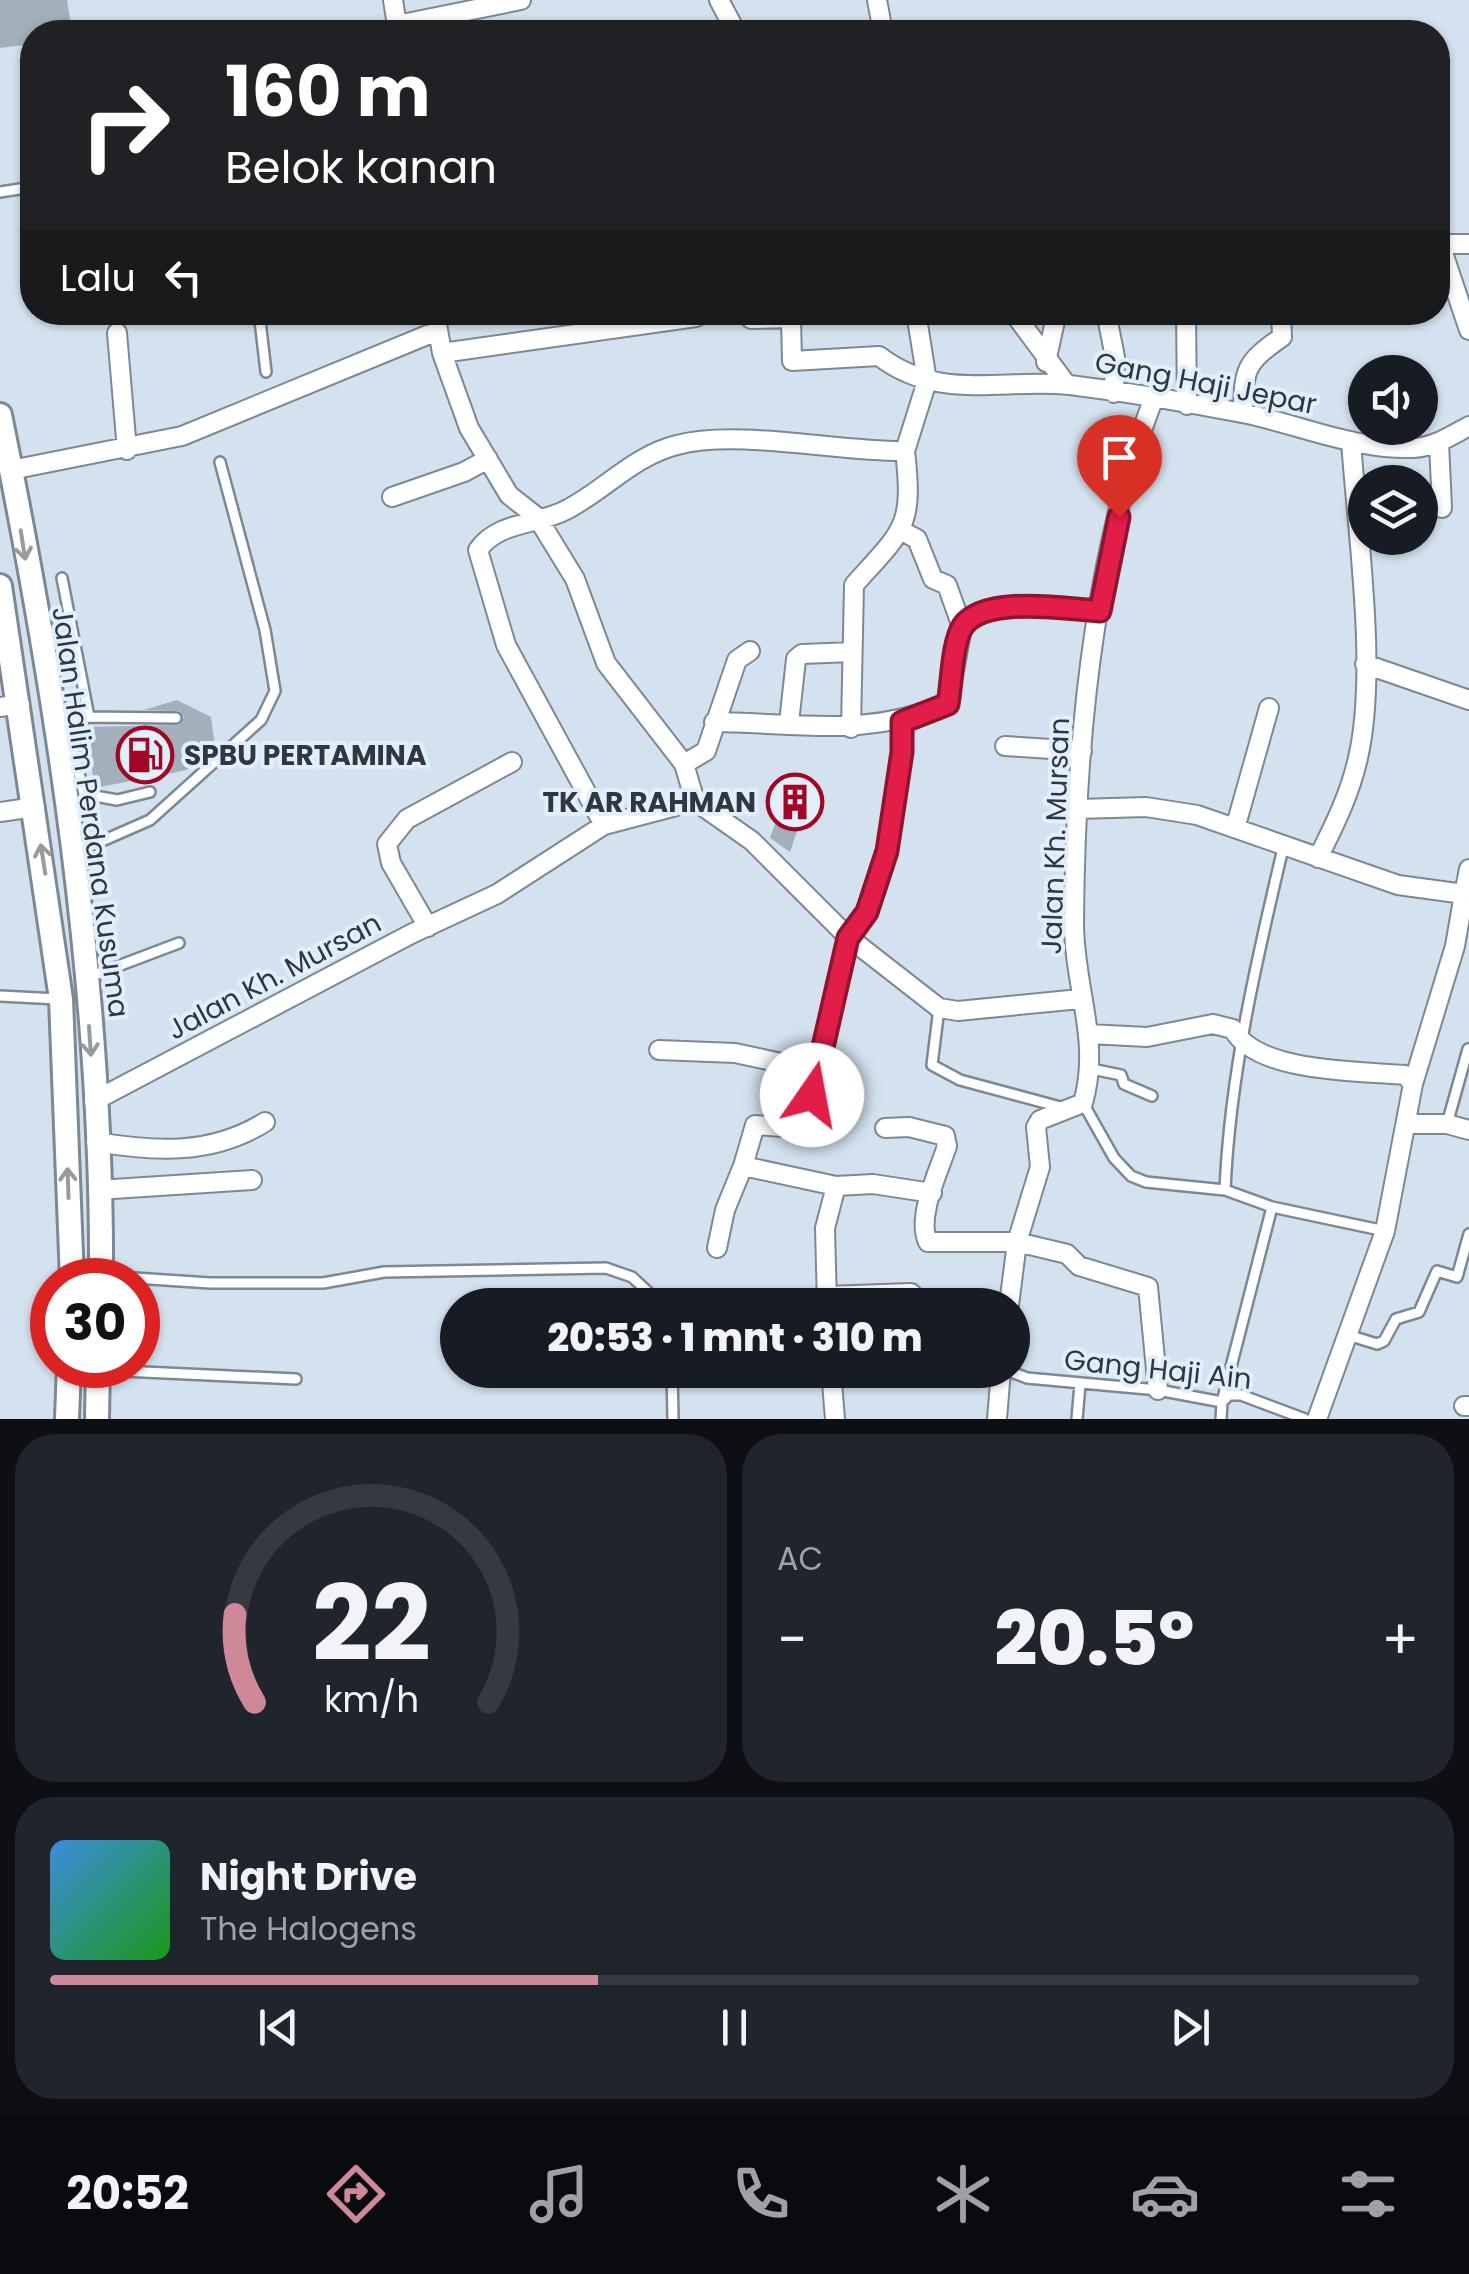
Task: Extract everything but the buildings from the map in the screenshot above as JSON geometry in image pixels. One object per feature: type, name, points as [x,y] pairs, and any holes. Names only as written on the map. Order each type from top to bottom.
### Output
[{"type":"main road","name":"Jalan Halim Perdana Kusuma","points":[[0,415],[74,796],[72,854],[86,978],[100,1258]]},
{"type":"main road","name":"Jalan Halim Perdana Kusuma","points":[[1,597],[10,706],[35,807],[60,999],[71,1258]]},
{"type":"main road","points":[[67,1419],[68,1388]]},
{"type":"main road","points":[[96,1419],[97,1388]]},
{"type":"street","points":[[433,20],[521,0]]},
{"type":"street","points":[[1450,276],[1469,330]]},
{"type":"street","points":[[11,470],[127,450],[194,431],[429,325]]},
{"type":"street","points":[[437,325],[442,353],[469,428],[509,496],[537,517],[575,578],[606,663],[684,764],[695,801],[752,841],[848,938],[939,1008],[958,1011],[1080,999]]},
{"type":"street","points":[[442,353],[570,325]]},
{"type":"street","points":[[792,325],[792,360],[879,356],[898,371],[927,381]]},
{"type":"street","points":[[851,728],[854,585],[902,532],[910,491],[906,451],[927,381],[918,325]]},
{"type":"street","points":[[1022,325],[1066,385]]},
{"type":"street","points":[[1046,362],[1054,325]]},
{"type":"street","points":[[1109,325],[1115,357],[1114,393]]},
{"type":"street","points":[[1186,325],[1187,405]]},
{"type":"street","points":[[1243,414],[1244,374],[1251,359],[1282,337],[1282,325]]},
{"type":"street","points":[[118,333],[127,450]]},
{"type":"street","name":"Gang Haji Jepar","points":[[927,381],[1016,388],[1066,385],[1243,414],[1348,439]]},
{"type":"street","name":"Jalan Kh. Mursan","points":[[1076,1107],[1092,1070],[1090,1034],[1080,999],[1074,927],[1082,751],[1100,611],[1137,442],[1153,400]]},
{"type":"street","name":"Gang Haji Jepar","points":[[1438,443],[1469,426]]},
{"type":"street","points":[[604,824],[506,645],[480,563],[478,550],[486,539],[537,517],[564,512],[632,463],[679,444],[760,441],[857,452],[906,451]]},
{"type":"street","points":[[1438,443],[1442,508]]},
{"type":"street","points":[[1318,858],[1342,812],[1359,755],[1365,664],[1351,445]]},
{"type":"street","name":"Gang Haji Jepar","points":[[1390,445],[1414,448],[1428,445]]},
{"type":"street","points":[[392,497],[464,472],[488,459]]},
{"type":"street","points":[[714,722],[851,728],[902,722],[948,704],[962,628],[947,585],[933,579],[917,539],[902,532]]},
{"type":"street","points":[[962,628],[978,612],[996,607],[1100,611]]},
{"type":"street","points":[[684,764],[706,752],[738,660],[750,651]]},
{"type":"street","points":[[789,723],[796,659],[802,654],[852,652]]},
{"type":"street","points":[[1365,664],[1469,700]]},
{"type":"street","points":[[1236,826],[1268,708]]},
{"type":"street","points":[[717,1248],[725,1210],[756,1126],[802,1126],[848,938],[867,912],[887,851],[902,752],[902,722]]},
{"type":"street","points":[[1005,746],[1082,751]]},
{"type":"street","points":[[428,927],[391,863],[388,844],[407,820],[512,762]]},
{"type":"street","name":"Jalan Kh. Mursan","points":[[94,1101],[497,894],[604,824],[695,801]]},
{"type":"street","points":[[1078,809],[1146,806],[1236,826],[1398,885],[1464,894]]},
{"type":"street","points":[[0,812],[35,807]]},
{"type":"street","points":[[1317,1419],[1385,1231],[1414,1084],[1455,946],[1469,869]]},
{"type":"street","points":[[1090,1034],[1147,1036],[1213,1024],[1233,1029],[1239,1041],[1270,1057],[1298,1064],[1405,1075],[1414,1084]]},
{"type":"street","points":[[660,1050],[735,1054],[818,1071]]},
{"type":"street","points":[[1011,1288],[1017,1242],[1040,1167],[1036,1127],[1048,1116],[1076,1107]]},
{"type":"street","points":[[96,1142],[135,1148],[207,1148],[265,1122]]},
{"type":"street","points":[[1408,1124],[1447,1124],[1469,1130]]},
{"type":"street","points":[[886,1128],[908,1127],[945,1136],[947,1146],[924,1234],[928,1242],[1017,1242],[1067,1254],[1079,1266],[1148,1287],[1158,1390]]},
{"type":"street","points":[[743,1166],[836,1186],[873,1184],[932,1193]]},
{"type":"street","points":[[98,1190],[252,1180]]},
{"type":"street","points":[[827,1288],[825,1228],[836,1186]]},
{"type":"street","points":[[832,1388],[835,1419]]},
{"type":"street","points":[[997,1419],[1001,1388]]},
{"type":"lane","points":[[261,325],[266,372]]},
{"type":"lane","points":[[72,854],[150,820],[261,720],[275,691],[264,630],[220,462]]},
{"type":"lane","points":[[62,578],[89,717]]},
{"type":"lane","points":[[61,731],[89,717],[176,718]]},
{"type":"lane","points":[[74,796],[102,800],[150,792]]},
{"type":"lane","points":[[1225,1190],[1239,1041],[1254,994],[1284,844]]},
{"type":"lane","points":[[86,978],[179,942]]},
{"type":"lane","points":[[0,996],[60,999]]},
{"type":"lane","points":[[939,1008],[932,1065],[960,1080],[1076,1107],[1131,1176],[1146,1182],[1225,1190],[1272,1207],[1385,1231]]},
{"type":"lane","points":[[1447,1124],[1468,1049]]},
{"type":"lane","points":[[1092,1070],[1122,1075],[1124,1084],[1152,1096]]},
{"type":"lane","points":[[1221,1419],[1222,1402],[1272,1207]]},
{"type":"lane","points":[[1348,1335],[1377,1344],[1384,1341],[1396,1319],[1419,1312],[1437,1271],[1458,1278],[1469,1234]]},
{"type":"lane","points":[[160,1281],[323,1283],[384,1272],[606,1268],[632,1277],[644,1288]]},
{"type":"lane","points":[[160,1371],[296,1379]]},
{"type":"lane","name":"Gang Haji Ain","points":[[1030,1378],[1158,1390],[1222,1402],[1228,1396],[1240,1396],[1305,1419]]},
{"type":"lane","points":[[1077,1419],[1080,1384]]},
{"type":"lane","points":[[672,1388],[673,1419]]},
{"type":"place","name":"SPBU PERTAMINA","points":[[145,755]]},
{"type":"place","name":"TK AR RAHMAN","points":[[795,802]]},
{"type":"route","points":[[812,1095],[848,938],[867,912],[887,851],[902,752],[902,722],[948,704],[962,628],[978,612],[996,607],[1100,611],[1119,517]]}]
